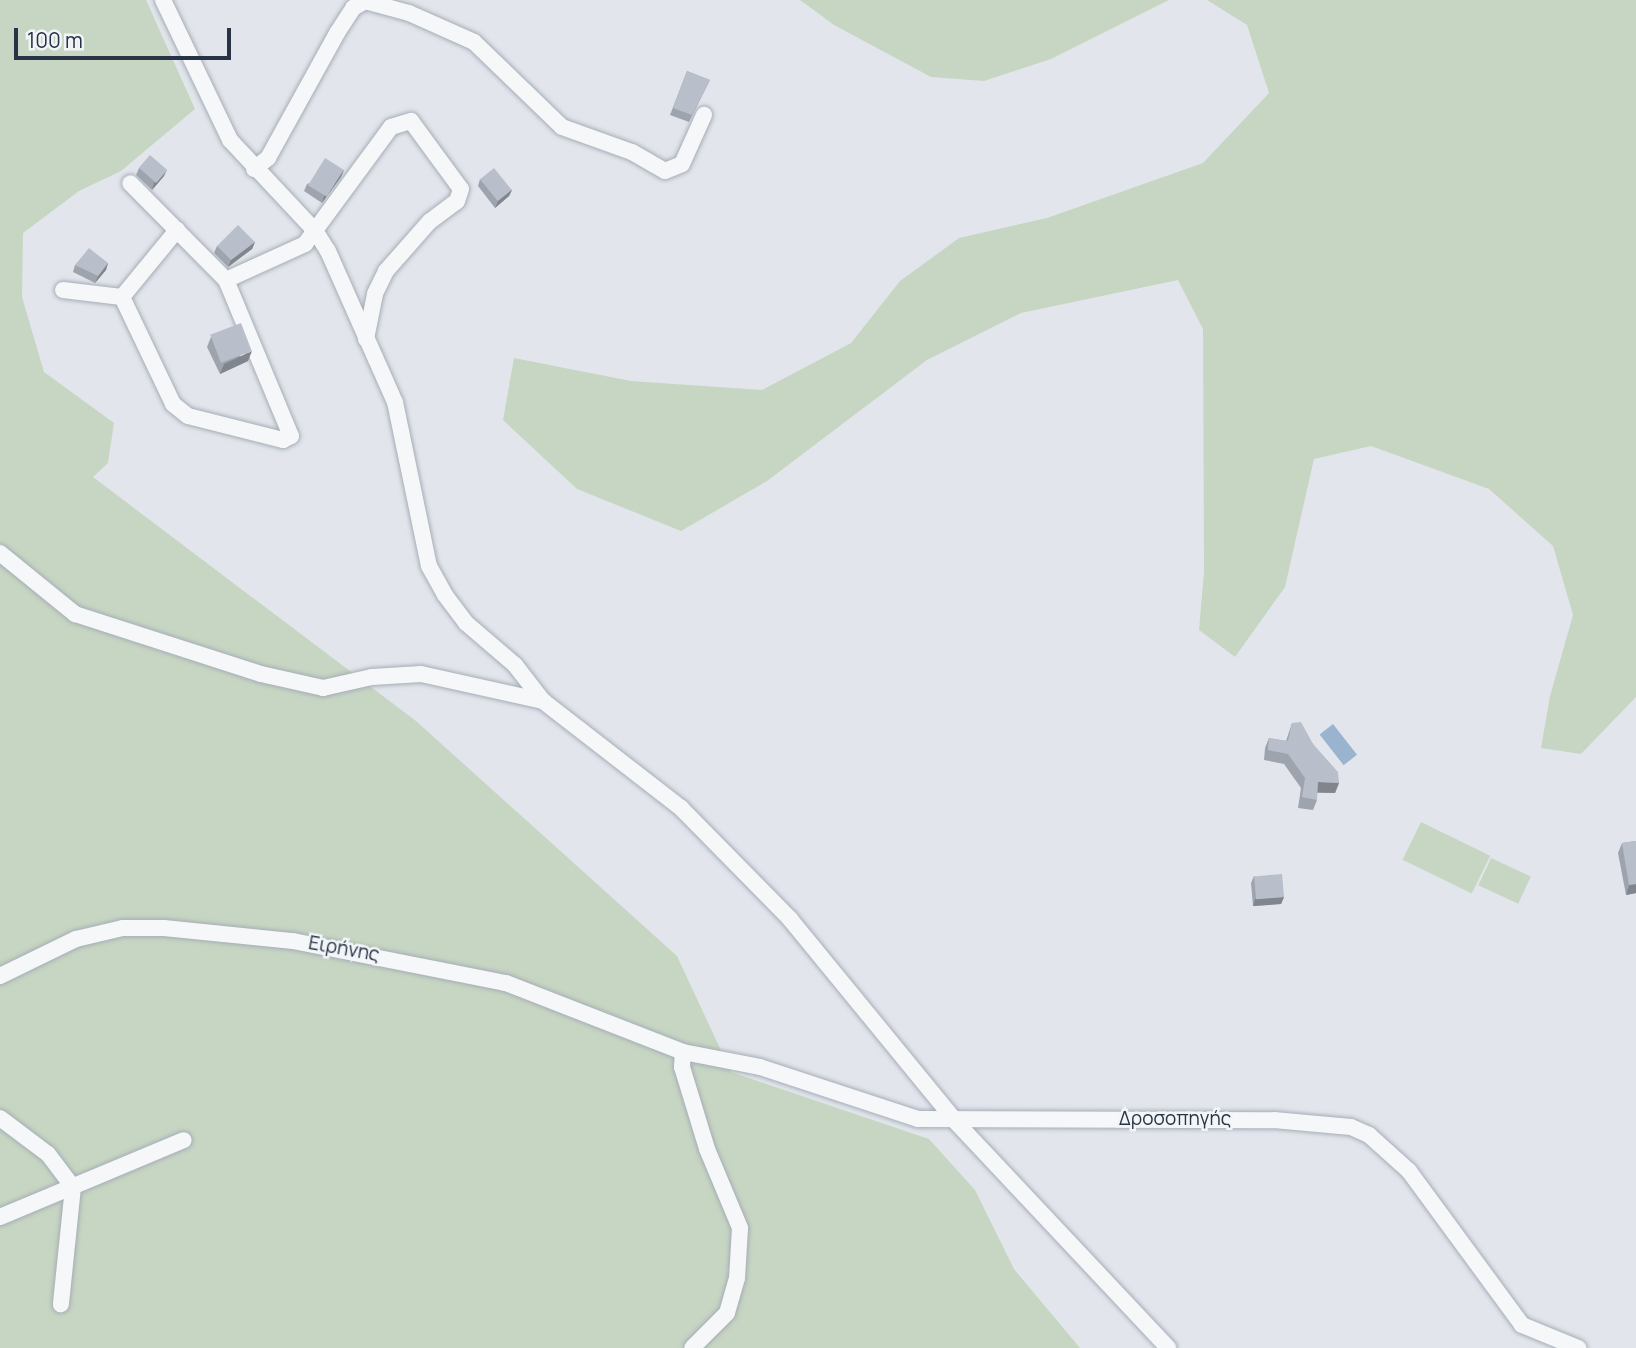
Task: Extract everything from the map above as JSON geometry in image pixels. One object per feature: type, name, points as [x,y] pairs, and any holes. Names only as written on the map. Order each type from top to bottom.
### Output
[{"type":"street","points":[[163,0],[230,140],[254,169],[316,232],[404,428],[413,503],[429,566],[466,623],[515,665],[543,701],[681,808],[790,919],[956,1122],[1168,1348]]},
{"type":"street","points":[[254,169],[268,158],[337,33],[354,8],[365,1],[409,13],[474,42],[562,127],[632,152],[665,172],[681,163],[704,115]]},
{"type":"street","points":[[226,280],[305,244],[391,127],[400,122],[411,121],[461,189],[457,201],[430,221],[386,271],[375,294],[366,341]]},
{"type":"street","points":[[122,297],[173,404],[188,416],[283,440],[291,436],[291,427],[226,280],[130,183]]},
{"type":"street","points":[[122,297],[177,230]]},
{"type":"street","points":[[63,290],[122,297]]},
{"type":"street","points":[[0,553],[75,614],[261,674],[323,688],[372,677],[421,674],[543,701]]},
{"type":"street","name":"Ειρήνης","points":[[0,976],[76,939],[123,928],[164,928],[293,941],[506,983],[683,1052]]},
{"type":"street","points":[[683,1052],[682,1067],[707,1149],[740,1228],[737,1278],[727,1313],[692,1348]]},
{"type":"street","name":"Δροσοπηγής","points":[[683,1052],[760,1067],[918,1119],[956,1122],[1261,1119],[1351,1127],[1369,1135],[1409,1171],[1522,1325],[1578,1348]]},
{"type":"street","points":[[0,1118],[48,1154],[73,1187],[61,1304]]},
{"type":"street","points":[[0,1217],[184,1140]]},
{"type":"green space","points":[[0,0],[146,0],[195,109],[121,171],[79,191],[23,233],[22,297],[44,372],[114,423],[108,463],[93,477],[416,721],[677,956],[731,1072],[929,1139],[975,1190],[1014,1269],[1080,1348],[0,1348]]},
{"type":"green space","points":[[800,0],[1169,0],[1051,59],[984,81],[931,77],[834,25]]},
{"type":"green space","points":[[1207,0],[1636,0],[1636,697],[1581,754],[1541,748],[1550,696],[1573,615],[1553,546],[1489,489],[1371,446],[1314,459],[1285,587],[1235,657],[1199,630],[1204,572],[1203,329],[1178,280],[1021,313],[927,360],[767,481],[681,531],[577,489],[503,420],[514,358],[631,381],[762,390],[851,343],[900,281],[959,238],[1047,218],[1203,163],[1269,93],[1247,25]]},
{"type":"green space","points":[[1421,822],[1490,856],[1472,894],[1403,860]]},
{"type":"green space","points":[[1491,858],[1531,877],[1518,904],[1478,885]]},
{"type":"water","points":[[1333,724],[1357,755],[1344,765],[1320,734]]},
{"type":"building","points":[[687,71],[710,80],[692,115],[673,108]]},
{"type":"building","points":[[150,155],[167,170],[156,183],[139,168]]},
{"type":"building","points":[[325,158],[344,170],[327,197],[308,185]]},
{"type":"building","points":[[494,168],[512,190],[498,201],[480,179]]},
{"type":"building","points":[[238,225],[255,242],[231,260],[217,246]]},
{"type":"building","points":[[89,248],[108,263],[98,276],[75,265]]},
{"type":"building","points":[[241,323],[252,351],[221,363],[210,335]]},
{"type":"building","points":[[1301,722],[1313,744],[1338,772],[1339,783],[1318,782],[1317,800],[1302,797],[1305,778],[1288,754],[1268,750],[1269,738],[1288,741],[1292,723]]},
{"type":"building","points":[[1636,841],[1636,884],[1629,885],[1622,843]]},
{"type":"building","points":[[1282,874],[1284,897],[1256,899],[1254,876]]}]
